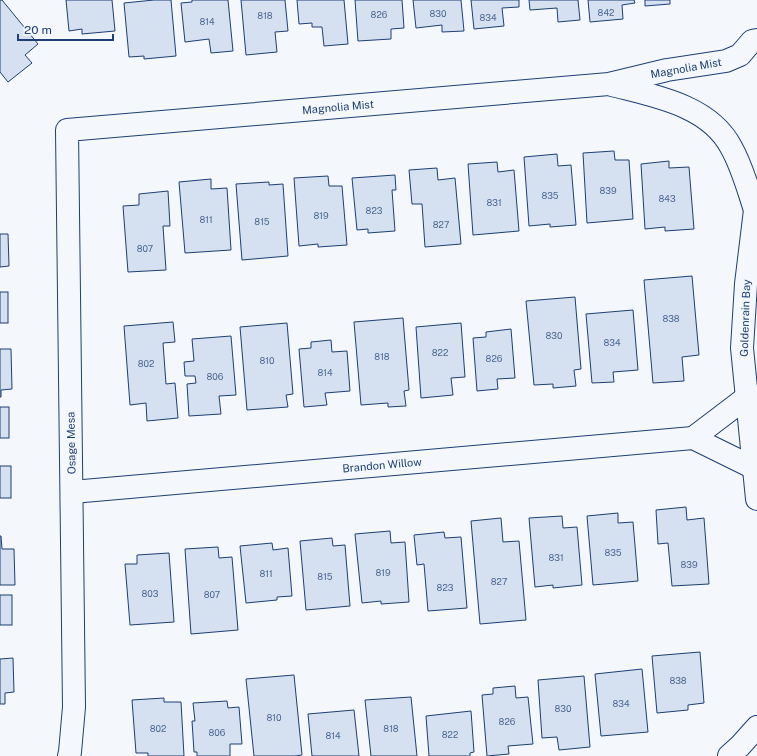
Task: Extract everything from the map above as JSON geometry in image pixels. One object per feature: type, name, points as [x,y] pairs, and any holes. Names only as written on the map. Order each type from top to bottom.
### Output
[{"type":"street","name":"Magnolia Mist","points":[[67,130],[609,84],[667,70],[726,61],[740,55],[752,41],[757,40]]},
{"type":"street","name":"Magnolia Mist","points":[[609,84],[667,99],[698,113],[715,125],[731,146],[756,207]]},
{"type":"street","name":"Osage Mesa","points":[[67,130],[74,707],[69,756]]},
{"type":"street","name":"Goldenrain Bay","points":[[756,207],[746,284],[742,348],[752,397],[757,498]]},
{"type":"street","points":[[752,397],[693,438],[755,468]]},
{"type":"street","name":"Brandon Willow","points":[[72,492],[693,438]]},
{"type":"street","points":[[728,756],[740,746],[757,727]]},
{"type":"building","points":[[0,0],[2,0],[38,44],[25,55],[32,63],[8,82],[0,72]]},
{"type":"building","points":[[66,0],[112,0],[115,31],[82,34],[82,29],[69,31]]},
{"type":"building","points":[[171,0],[176,56],[144,59],[144,56],[129,57],[124,3]]},
{"type":"building","points":[[192,0],[228,0],[233,51],[211,53],[209,39],[185,42],[181,3],[192,2]]},
{"type":"building","points":[[241,0],[285,0],[288,31],[275,32],[277,52],[246,55]]},
{"type":"building","points":[[297,0],[344,0],[348,44],[324,46],[322,27],[312,27],[312,23],[299,24]]},
{"type":"building","points":[[355,0],[402,0],[404,28],[391,29],[391,39],[358,41]]},
{"type":"building","points":[[413,0],[461,0],[464,31],[442,32],[442,25],[416,28]]},
{"type":"building","points":[[471,0],[519,0],[519,7],[502,8],[504,26],[474,29]]},
{"type":"building","points":[[529,0],[578,0],[580,20],[558,22],[557,8],[530,10]]},
{"type":"building","points":[[588,0],[634,0],[635,3],[622,5],[623,19],[590,22]]},
{"type":"building","points":[[645,0],[670,0],[670,4],[645,6]]},
{"type":"building","points":[[614,151],[615,160],[629,160],[633,219],[587,223],[583,153]]},
{"type":"building","points":[[557,154],[558,166],[571,165],[576,225],[550,227],[550,224],[529,226],[524,157]]},
{"type":"building","points":[[669,161],[669,168],[689,167],[694,229],[665,231],[665,227],[645,229],[641,164]]},
{"type":"building","points":[[497,162],[498,172],[514,170],[519,231],[473,235],[468,164]]},
{"type":"building","points":[[437,168],[438,180],[455,178],[461,244],[425,247],[422,204],[412,204],[409,170]]},
{"type":"building","points":[[395,175],[396,190],[392,190],[395,231],[368,233],[368,229],[357,230],[352,178]]},
{"type":"building","points":[[328,176],[329,186],[342,186],[347,245],[318,247],[318,244],[299,246],[294,178]]},
{"type":"building","points":[[211,179],[211,189],[227,188],[231,250],[185,253],[179,182]]},
{"type":"building","points":[[269,182],[269,185],[283,184],[288,256],[242,260],[236,184]]},
{"type":"building","points":[[168,191],[170,226],[163,226],[166,270],[128,272],[123,206],[139,205],[139,194]]},
{"type":"building","points":[[0,234],[8,234],[9,266],[0,267]]},
{"type":"building","points":[[692,276],[699,355],[682,357],[684,381],[653,383],[644,280]]},
{"type":"building","points":[[0,292],[8,292],[8,323],[0,323]]},
{"type":"building","points":[[575,297],[581,369],[574,370],[576,386],[553,388],[553,384],[534,385],[526,301]]},
{"type":"building","points":[[633,310],[638,370],[613,372],[614,382],[592,383],[586,314]]},
{"type":"building","points":[[403,318],[409,390],[404,391],[406,406],[388,407],[388,403],[361,405],[354,322]]},
{"type":"building","points":[[173,322],[175,342],[163,343],[166,384],[175,383],[178,418],[147,421],[146,403],[130,405],[124,326]]},
{"type":"building","points":[[287,323],[293,394],[286,395],[288,407],[247,410],[240,327]]},
{"type":"building","points":[[461,323],[465,377],[451,378],[453,395],[421,398],[416,327]]},
{"type":"building","points":[[511,329],[515,378],[497,379],[498,389],[477,391],[473,338],[486,337],[486,332]]},
{"type":"building","points":[[231,336],[236,395],[219,396],[221,414],[189,416],[187,384],[196,383],[195,376],[185,376],[184,362],[194,361],[192,339]]},
{"type":"building","points":[[331,340],[332,352],[347,351],[350,391],[325,393],[327,405],[304,407],[299,349],[311,348],[311,342]]},
{"type":"building","points":[[0,349],[11,349],[12,389],[1,390],[1,397],[0,397]]},
{"type":"building","points":[[0,407],[9,407],[9,438],[0,438]]},
{"type":"building","points":[[0,466],[11,466],[11,498],[0,498]]},
{"type":"building","points":[[686,507],[687,520],[704,518],[709,584],[672,586],[668,543],[658,544],[656,510]]},
{"type":"building","points":[[618,513],[618,523],[633,522],[638,581],[593,585],[587,516]]},
{"type":"building","points":[[562,516],[563,528],[577,527],[582,585],[553,588],[553,585],[535,587],[529,518]]},
{"type":"building","points":[[501,518],[503,542],[519,541],[526,620],[480,624],[471,521]]},
{"type":"building","points":[[390,531],[391,543],[405,542],[409,602],[381,604],[381,601],[362,603],[355,534]]},
{"type":"building","points":[[444,532],[445,538],[461,537],[467,608],[428,611],[424,564],[417,565],[414,535]]},
{"type":"building","points":[[0,536],[2,549],[14,549],[15,585],[0,585]]},
{"type":"building","points":[[332,538],[333,546],[345,545],[350,606],[306,610],[300,541]]},
{"type":"building","points":[[272,543],[273,550],[288,548],[292,596],[277,597],[277,600],[246,603],[240,546]]},
{"type":"building","points":[[218,547],[219,558],[232,557],[238,630],[191,634],[185,549]]},
{"type":"building","points":[[169,553],[174,622],[130,625],[125,564],[137,564],[137,555]]},
{"type":"building","points":[[0,595],[12,595],[12,625],[0,625]]},
{"type":"building","points":[[700,652],[704,703],[688,705],[688,710],[657,713],[652,656]]},
{"type":"building","points":[[13,658],[14,692],[5,693],[5,704],[0,704],[0,659]]},
{"type":"building","points":[[642,669],[648,732],[601,736],[595,674]]},
{"type":"building","points":[[294,675],[302,755],[254,756],[246,679]]},
{"type":"building","points":[[584,676],[590,747],[559,750],[557,737],[542,738],[538,680]]},
{"type":"building","points":[[515,686],[516,698],[528,697],[533,744],[508,746],[509,754],[487,756],[482,695],[493,694],[493,688]]},
{"type":"building","points":[[411,697],[417,756],[371,756],[365,700]]},
{"type":"building","points":[[164,698],[164,702],[181,702],[184,756],[148,756],[148,753],[136,753],[132,700]]},
{"type":"building","points":[[227,701],[228,708],[239,707],[242,744],[230,744],[230,756],[197,756],[197,752],[194,752],[192,721],[195,721],[193,703]]},
{"type":"building","points":[[354,710],[359,756],[312,756],[308,714]]},
{"type":"building","points":[[471,711],[474,752],[470,753],[470,756],[429,756],[426,716]]}]
